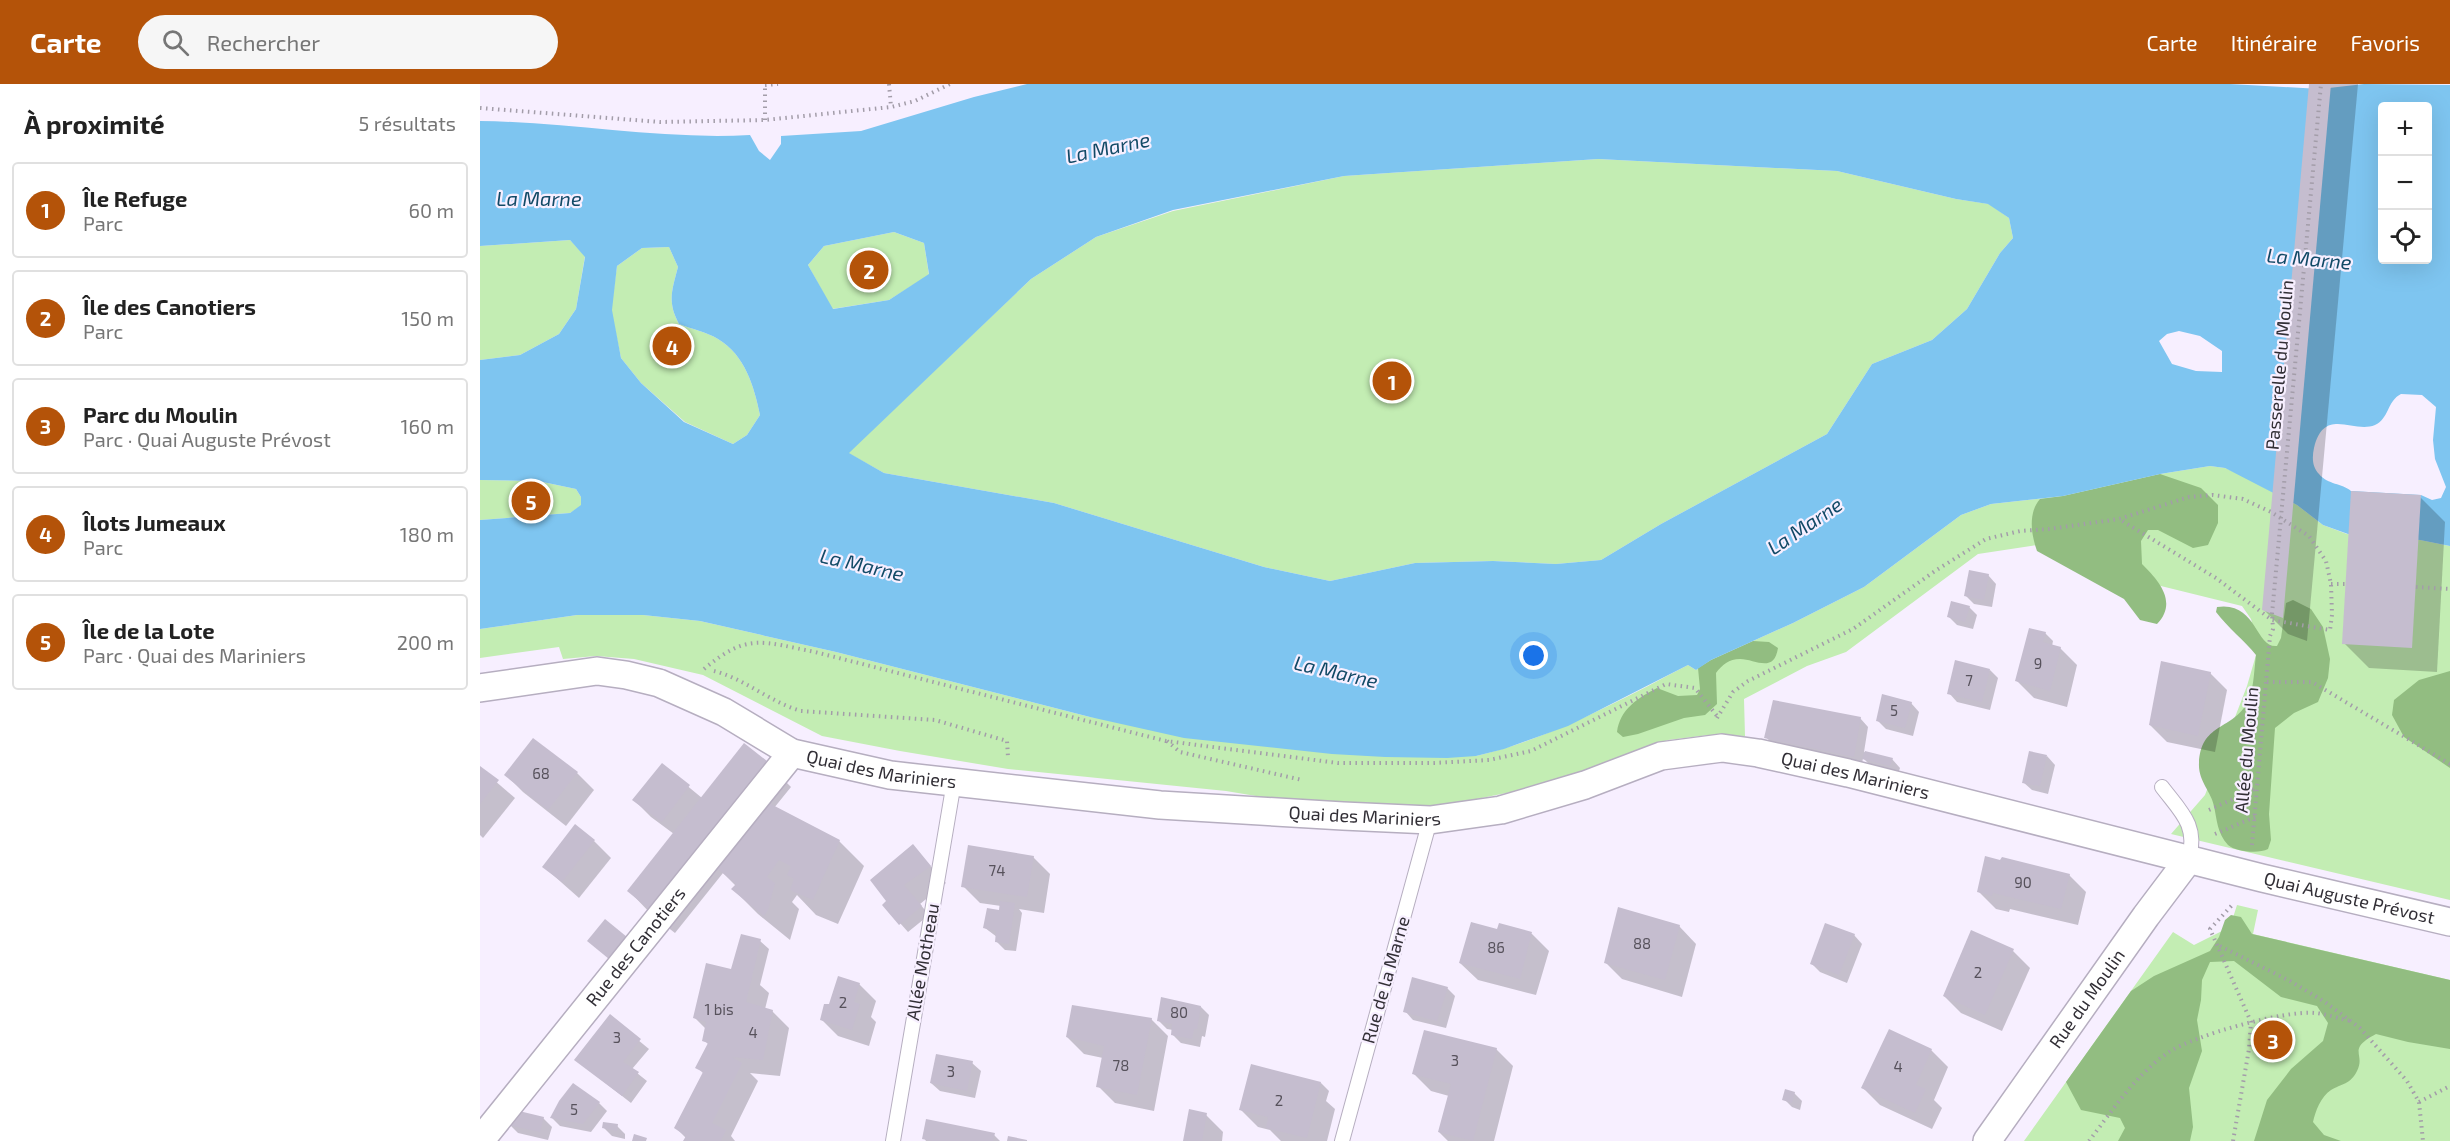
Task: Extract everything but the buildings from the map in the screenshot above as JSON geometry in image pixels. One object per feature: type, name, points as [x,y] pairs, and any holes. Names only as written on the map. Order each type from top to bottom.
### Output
[{"type":"street","name":"Quai des Mariniers","points":[[480,688],[597,671],[626,675],[659,683],[724,712],[792,753],[890,775],[1160,805],[1430,820],[1501,810],[1585,785],[1661,756],[1722,748],[1758,753],[1848,773],[2255,876]]},
{"type":"street","name":"Rue des Canotiers","points":[[480,1141],[792,753]]},
{"type":"street","name":"Rue du Moulin","points":[[1987,1141],[2146,916],[2189,860]]},
{"type":"street","name":"Quai Auguste Prévost","points":[[2255,876],[2450,922]]},
{"type":"lane","name":"Allée Motheau","points":[[893,1141],[954,782]]},
{"type":"lane","points":[[2162,787],[2187,820],[2194,842],[2189,860]]},
{"type":"lane","name":"Rue de la Marne","points":[[1342,1141],[1430,820]]},
{"type":"path","points":[[765,120],[765,84],[778,84]]},
{"type":"path","points":[[889,84],[891,107]]},
{"type":"path","points":[[480,108],[660,122],[765,120],[891,107],[915,101],[950,84]]},
{"type":"path","name":"Passerelle du Moulin","points":[[2272,614],[2321,84]]},
{"type":"path","points":[[1709,720],[1717,716],[1733,692],[1748,681],[1853,629],[1935,571],[1986,539],[2020,531],[2119,519],[2189,497],[2213,495],[2243,499],[2271,512],[2309,536],[2326,561],[2331,584],[2330,630],[2272,620],[2216,578],[2119,519]]},
{"type":"path","points":[[2331,584],[2346,584]]},
{"type":"path","points":[[2416,587],[2450,589]]},
{"type":"path","name":"Allée du Moulin","points":[[2255,876],[2266,863],[2251,856],[2270,636],[2273,629],[2272,614]]},
{"type":"path","points":[[705,669],[733,647],[748,642],[773,644],[815,652],[1166,741],[1338,762],[1434,763],[1489,760],[1531,751],[1666,684],[1695,688],[1717,716],[1722,748]]},
{"type":"path","points":[[2267,682],[2312,682],[2450,764]]},
{"type":"path","points":[[752,688],[783,705],[801,711],[935,720],[1007,741],[1008,760]]},
{"type":"path","points":[[1166,741],[1180,752],[1312,782]]},
{"type":"path","points":[[2206,812],[2257,788]]},
{"type":"path","points":[[2214,834],[2254,817]]},
{"type":"path","points":[[2210,823],[2217,841]]},
{"type":"path","points":[[2210,929],[2251,1022],[2249,1049],[2233,1141]]},
{"type":"path","points":[[2219,946],[2290,981],[2325,1002],[2351,1021],[2376,1044],[2407,1081],[2419,1102],[2423,1141]]},
{"type":"path","points":[[2089,1141],[2152,1066],[2170,1052],[2189,1043],[2251,1022],[2294,1013],[2316,1013],[2351,1021]]},
{"type":"path","points":[[2419,1102],[2450,1086]]},
{"type":"green space","points":[[1598,159],[1837,171],[1956,199],[1989,204],[2009,218],[2013,238],[2000,253],[1967,309],[1932,340],[1872,364],[1827,434],[1661,524],[1601,560],[1556,564],[1493,561],[1415,563],[1330,581],[1264,567],[1054,503],[884,473],[848,453],[1031,279],[1096,237],[1173,211],[1344,176]]},
{"type":"green space","points":[[894,232],[924,243],[929,275],[889,300],[832,309],[808,265],[824,246]]},
{"type":"green space","points":[[570,240],[585,256],[576,309],[559,334],[520,355],[480,360],[480,246]]},
{"type":"green space","points":[[669,247],[678,267],[672,302],[679,324],[709,334],[727,346],[742,362],[755,393],[760,415],[747,435],[733,444],[685,422],[641,383],[621,358],[611,310],[617,266],[642,248]]},
{"type":"green space","points":[[2210,466],[2225,468],[2241,475],[2297,505],[2323,525],[2347,534],[2420,540],[2450,546],[2450,900],[2171,834],[2205,795],[2247,686],[2256,655],[2255,634],[2251,619],[2242,606],[2092,569],[2037,545],[1978,554],[1846,652],[1807,666],[1744,699],[1745,736],[1709,735],[1668,740],[1541,786],[1442,806],[1394,807],[1268,798],[1226,791],[1008,769],[822,736],[703,675],[634,659],[596,656],[563,659],[559,647],[480,658],[480,629],[577,615],[643,615],[700,621],[836,652],[1090,717],[1476,756],[1558,729],[1611,705],[1688,665],[1696,670],[1711,660],[1793,623],[1864,587],[1961,515],[1991,504],[2063,496],[2160,474]]},
{"type":"green space","points":[[2160,474],[2201,488],[2218,505],[2218,523],[2208,545],[2193,548],[2158,530],[2148,530],[2141,541],[2142,564],[2160,585],[2166,600],[2163,616],[2157,624],[2140,620],[2124,599],[2037,551],[2033,538],[2032,517],[2040,499]]},
{"type":"green space","points":[[480,480],[538,481],[576,489],[581,497],[581,506],[570,513],[480,520]]},
{"type":"green space","points":[[2293,600],[2311,609],[2323,627],[2330,659],[2328,678],[2318,702],[2294,713],[2275,728],[2269,814],[2271,840],[2268,849],[2264,851],[2242,851],[2228,845],[2222,836],[2212,801],[2199,769],[2201,750],[2205,741],[2246,705],[2251,694],[2254,674],[2256,655],[2216,612],[2217,607],[2230,607],[2240,611],[2248,617],[2264,640],[2270,645],[2277,646],[2281,638],[2286,603]]},
{"type":"green space","points":[[1753,641],[1769,642],[1778,648],[1776,656],[1768,663],[1740,659],[1723,665],[1716,673],[1717,704],[1705,715],[1684,718],[1623,737],[1617,732],[1626,711],[1643,696],[1657,688],[1678,696],[1697,695],[1700,689],[1698,668]]},
{"type":"green space","points":[[2450,671],[2450,768],[2404,737],[2392,715],[2394,700],[2419,680]]},
{"type":"green space","points":[[2237,905],[2258,910],[2253,934],[2450,980],[2450,1141],[2024,1141],[2173,932],[2194,945],[2230,927]]},
{"type":"green space","points":[[2231,915],[2241,917],[2252,934],[2450,980],[2450,1049],[2376,1034],[2367,1039],[2359,1048],[2360,1060],[2355,1075],[2349,1081],[2327,1093],[2315,1114],[2313,1122],[2324,1135],[2341,1141],[2254,1141],[2267,1100],[2291,1069],[2323,1041],[2328,1023],[2317,1006],[2281,997],[2234,961],[2210,962],[2202,980],[2197,1020],[2202,1051],[2189,1088],[2193,1127],[2190,1141],[2118,1141],[2125,1128],[2120,1118],[2081,1110],[2066,1082],[2131,991],[2154,976],[2210,951],[2219,937],[2225,920]]},
{"type":"water","name":"La Marne","points":[[1027,84],[2230,84],[2320,89],[2364,84],[2450,85],[2450,546],[2420,540],[2348,534],[2323,525],[2297,505],[2225,468],[2210,466],[2160,474],[2063,496],[1991,504],[1961,515],[1864,587],[1793,623],[1711,660],[1696,670],[1688,665],[1568,726],[1504,749],[1476,756],[1447,758],[1332,754],[1184,738],[1090,717],[836,652],[700,621],[643,615],[577,615],[480,629],[480,520],[570,513],[581,505],[581,497],[576,489],[538,481],[480,480],[480,360],[520,355],[559,334],[576,309],[585,257],[570,240],[480,246],[480,121],[682,135],[750,135],[759,151],[770,160],[781,144],[781,136],[861,131],[974,97]],"holes":[[[1598,159],[1837,171],[1956,199],[1988,204],[2009,218],[2013,238],[2000,253],[1967,309],[1932,340],[1872,364],[1827,434],[1661,524],[1601,560],[1556,564],[1493,561],[1415,563],[1330,581],[1264,567],[1054,503],[884,473],[849,453],[1031,279],[1096,237],[1173,210],[1344,176]],[[894,232],[924,243],[929,274],[889,300],[833,309],[808,265],[824,246]],[[669,247],[678,267],[672,302],[679,324],[718,339],[735,354],[747,372],[760,415],[747,435],[733,444],[684,422],[641,383],[621,358],[612,310],[617,266],[642,248]],[[2179,331],[2200,336],[2222,351],[2222,372],[2196,371],[2172,364],[2159,341],[2167,334]],[[2401,394],[2422,395],[2436,407],[2433,440],[2435,459],[2446,487],[2441,498],[2432,500],[2421,495],[2351,491],[2323,478],[2315,468],[2314,448],[2319,435],[2325,428],[2340,424],[2366,427],[2375,425],[2383,419],[2396,397]]]},
{"type":"place","name":"Île des Canotiers","points":[[869,270]]},
{"type":"place","name":"Îlots Jumeaux","points":[[672,346]]},
{"type":"place","name":"Île Refuge","points":[[1392,381]]},
{"type":"place","name":"Île de la Lote","points":[[531,501]]},
{"type":"place","name":"Parc du Moulin","points":[[2273,1040]]}]
